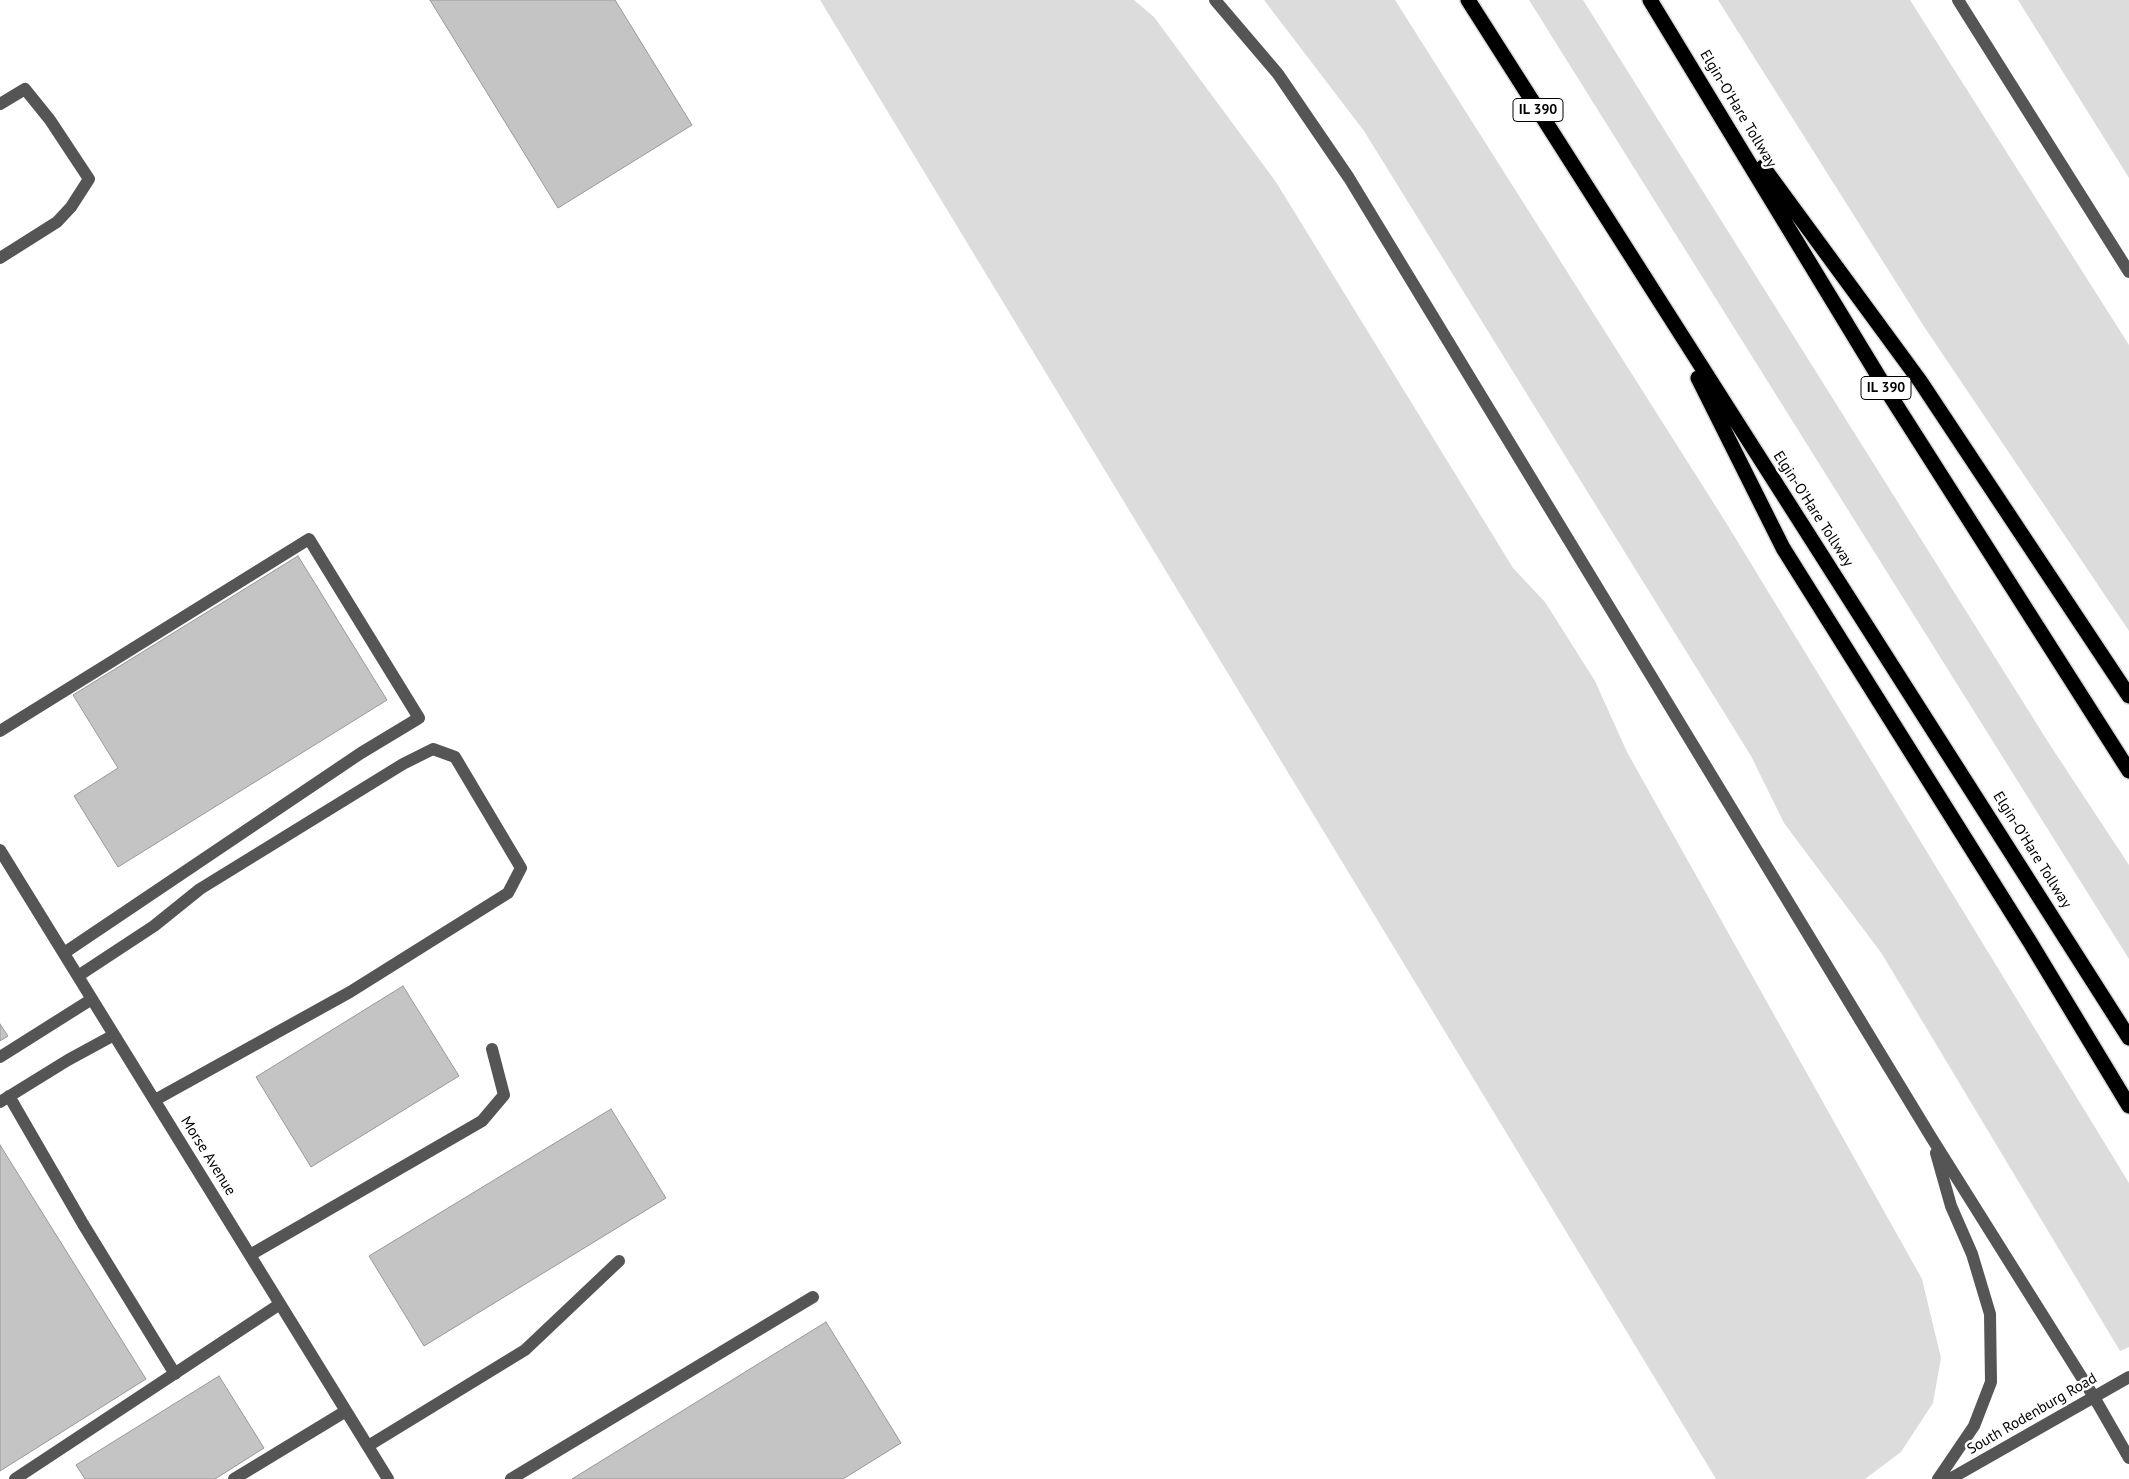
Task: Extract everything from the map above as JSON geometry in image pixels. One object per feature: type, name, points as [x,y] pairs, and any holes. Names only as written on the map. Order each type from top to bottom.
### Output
[{"type":"highway","name":"Elgin-O'Hare Tollway","points":[[1468,0],[2129,1038]]},
{"type":"highway","name":"Elgin-O'Hare Tollway","points":[[1650,0],[1891,397],[2129,771]]},
{"type":"highway","points":[[1706,90],[1920,381],[2129,696]]},
{"type":"highway","points":[[1664,310],[1783,548],[2030,942],[2129,1106]]},
{"type":"street","points":[[1215,0],[1278,74],[1349,178],[1931,1137],[2094,1397],[2129,1458]]},
{"type":"street","points":[[1958,0],[2129,272]]},
{"type":"street","points":[[0,104],[24,89],[50,120],[89,179],[71,207],[57,222],[0,258]]},
{"type":"street","points":[[0,731],[309,540],[419,718],[361,753],[64,953]]},
{"type":"street","points":[[78,976],[154,926],[200,889],[403,764],[433,749],[455,757],[521,868],[508,893],[350,992],[155,1100]]},
{"type":"street","name":"Morse Avenue","points":[[0,852],[388,1479]]},
{"type":"street","points":[[0,1057],[92,999]]},
{"type":"street","points":[[114,1035],[68,1060],[5,1099],[175,1374]]},
{"type":"street","points":[[250,1256],[482,1121],[504,1096],[492,1050]]},
{"type":"street","points":[[1931,1137],[1952,1206],[1972,1254],[1990,1314],[1991,1382],[1974,1426],[1938,1479]]},
{"type":"street","points":[[368,1446],[525,1350],[618,1261]]},
{"type":"street","points":[[511,1479],[813,1297]]},
{"type":"street","points":[[15,1479],[280,1304]]},
{"type":"street","name":"South Rodenburg Road","points":[[1950,1479],[2129,1377]]},
{"type":"street","points":[[234,1479],[346,1411]]},
{"type":"shaded area","points":[[820,0],[1134,0],[1154,17],[1276,182],[1513,568],[1545,602],[1595,681],[1627,752],[1922,1279],[1941,1358],[1933,1403],[1901,1452],[1865,1479],[1716,1479]]},
{"type":"shaded area","points":[[1264,0],[1395,0],[1725,521],[2129,1183],[2129,1347],[2120,1351],[1882,954],[1784,823],[1751,756],[1364,131]]},
{"type":"shaded area","points":[[1529,0],[1583,0],[2050,745],[2129,865],[2129,959]]},
{"type":"shaded area","points":[[1718,0],[1910,0],[2129,345],[2129,631],[1923,325]]},
{"type":"shaded area","points":[[2018,0],[2129,0],[2129,178]]},
{"type":"building","points":[[430,0],[615,0],[692,125],[558,208]]},
{"type":"building","points":[[298,556],[387,700],[118,867],[74,796],[118,768],[73,695]]},
{"type":"building","points":[[403,986],[459,1076],[311,1167],[256,1077]]},
{"type":"building","points":[[0,1024],[8,1036],[0,1041]]},
{"type":"building","points":[[611,1109],[666,1198],[424,1346],[369,1256]]},
{"type":"building","points":[[0,1145],[146,1379],[0,1471]]},
{"type":"building","points":[[826,1322],[901,1443],[843,1479],[572,1479]]},
{"type":"building","points":[[219,1376],[264,1448],[215,1479],[85,1479],[76,1465]]}]
